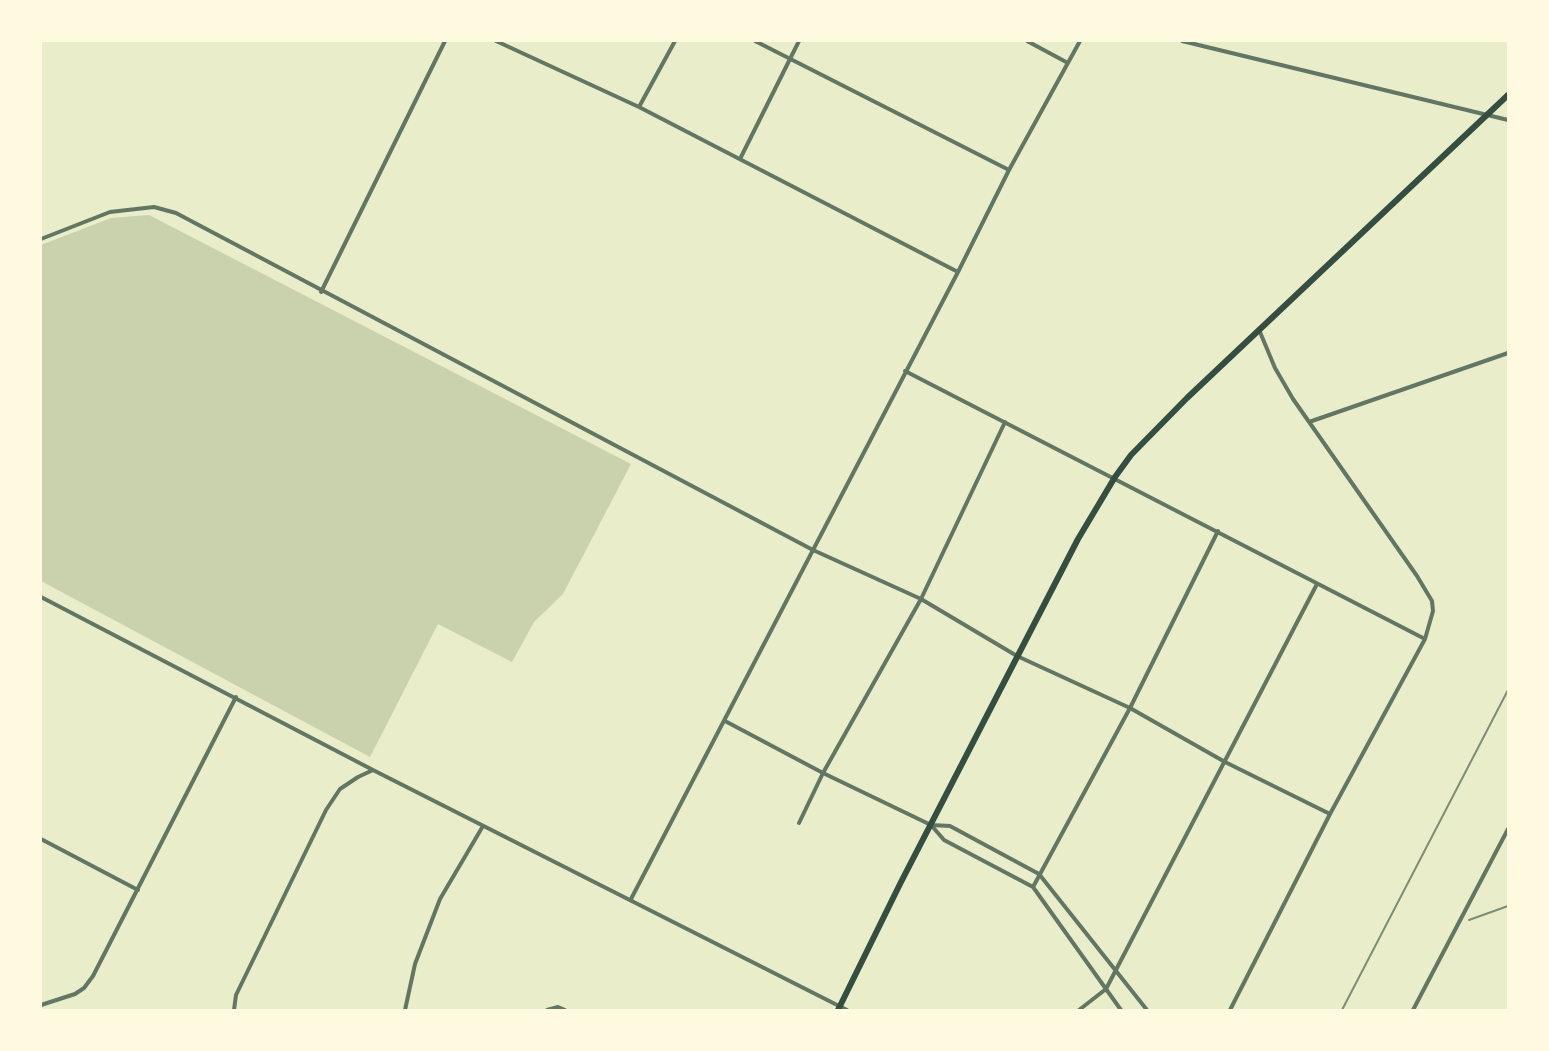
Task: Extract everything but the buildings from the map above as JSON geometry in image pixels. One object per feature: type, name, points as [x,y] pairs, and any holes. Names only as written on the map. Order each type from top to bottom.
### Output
[{"type":"highway","points":[[839,1008],[1078,539],[1115,477],[1131,455],[1187,398],[1260,332],[1508,95]]},
{"type":"street","points":[[321,292],[445,41]]},
{"type":"street","points":[[496,41],[640,107],[958,272]]},
{"type":"street","points":[[640,107],[675,41]]},
{"type":"street","points":[[755,41],[1009,170]]},
{"type":"street","points":[[740,159],[799,41]]},
{"type":"street","points":[[1027,41],[1068,63]]},
{"type":"street","points":[[631,899],[958,272],[1009,170],[1080,41]]},
{"type":"street","points":[[1182,41],[1508,120]]},
{"type":"street","points":[[41,239],[110,212],[154,208],[176,213],[321,292],[813,550],[920,599],[1017,656],[1130,708],[1225,762],[1330,814]]},
{"type":"street","points":[[1230,1010],[1330,814],[1425,639],[1433,611],[1428,592],[1309,422],[1275,368],[1260,332]]},
{"type":"street","points":[[1309,422],[1508,353]]},
{"type":"street","points":[[905,371],[1115,477],[1425,639]]},
{"type":"street","points":[[799,823],[823,773],[920,599],[1005,422]]},
{"type":"street","points":[[1033,887],[1130,708],[1218,531]]},
{"type":"street","points":[[1079,1010],[1106,989],[1317,584]]},
{"type":"street","points":[[41,597],[373,770],[631,899],[839,1008],[847,1010]]},
{"type":"street","points":[[41,1005],[75,994],[84,988],[93,976],[236,697]]},
{"type":"street","points":[[725,721],[823,773],[931,825],[950,826],[1039,874],[1147,1010]]},
{"type":"street","points":[[234,1010],[236,995],[326,810],[340,789],[373,770]]},
{"type":"street","points":[[931,825],[944,840],[1033,887],[1121,1010]]},
{"type":"street","points":[[404,1010],[415,964],[440,899],[483,826]]},
{"type":"street","points":[[1413,1010],[1508,829]]},
{"type":"street","points":[[41,839],[138,890]]},
{"type":"street","points":[[547,1010],[558,1006],[565,1010]]},
{"type":"green space","points":[[149,215],[631,464],[563,594],[534,622],[512,662],[438,624],[370,757],[41,581],[41,245],[111,218]]},
{"type":"railway","points":[[1342,1010],[1508,690]]},
{"type":"railway","points":[[1469,920],[1508,906]]}]
